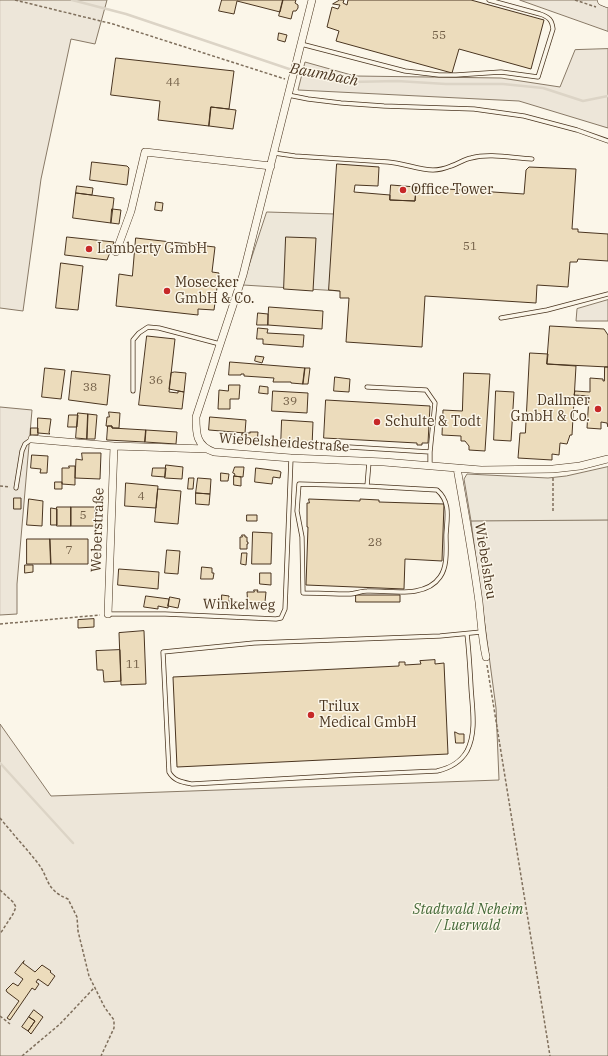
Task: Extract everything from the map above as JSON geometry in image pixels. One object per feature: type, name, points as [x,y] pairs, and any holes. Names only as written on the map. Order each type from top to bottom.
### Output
[{"type":"street","name":"Wiebelsheidestraße","points":[[312,0],[243,275],[196,417],[196,432],[200,443],[207,449],[214,452],[291,458],[504,470],[553,469],[580,466],[608,459]]},
{"type":"street","points":[[116,252],[130,211],[145,152],[271,166]]},
{"type":"street","points":[[32,439],[114,446],[207,449]]},
{"type":"street","name":"Weberstraße","points":[[108,614],[114,446]]},
{"type":"street","name":"Wiebelsheu","points":[[458,468],[479,604],[481,632],[486,657]]},
{"type":"lane","points":[[300,44],[404,71],[451,75],[501,72],[538,77],[553,29],[552,22],[548,17],[540,14],[489,0]]},
{"type":"lane","points":[[287,95],[341,103],[474,109],[524,116],[577,130],[608,141]]},
{"type":"lane","points":[[274,153],[295,156],[400,163],[426,170],[435,170],[453,166],[476,157],[487,156],[532,159]]},
{"type":"lane","points":[[501,318],[547,310],[608,294]]},
{"type":"lane","points":[[133,391],[133,340],[139,333],[148,327],[159,328],[220,344]]},
{"type":"lane","points":[[367,387],[426,390],[435,403],[430,466]]},
{"type":"lane","points":[[16,488],[22,451],[25,444],[32,439]]},
{"type":"lane","points":[[349,447],[430,452]]},
{"type":"lane","name":"Winkelweg","points":[[108,614],[165,614],[276,619],[282,618],[285,609],[291,458]]},
{"type":"lane","points":[[367,486],[369,462]]},
{"type":"lane","points":[[299,484],[367,486],[437,490],[442,494],[448,508],[444,570],[439,578],[432,584],[424,589],[414,591],[365,591],[349,594],[302,593],[302,537],[297,511],[299,484]]},
{"type":"lane","points":[[468,634],[473,717],[472,735],[467,750],[460,760],[451,768],[437,771],[192,784],[178,781],[171,776],[169,772],[163,652],[254,643],[468,634],[481,632]]},
{"type":"path","points":[[15,0],[112,24],[291,79]]},
{"type":"path","points":[[575,0],[604,3]]},
{"type":"path","points":[[553,469],[553,511]]},
{"type":"path","points":[[0,486],[16,488]]},
{"type":"path","points":[[0,624],[108,614]]},
{"type":"path","points":[[486,657],[550,1056]]},
{"type":"path","points":[[0,818],[38,864],[48,884],[57,894],[68,899],[77,917],[78,931],[89,976],[105,1008],[114,1020],[114,1028],[101,1056]]},
{"type":"path","points":[[0,890],[16,906],[13,914],[0,934]]},
{"type":"path","points":[[22,1056],[60,1024],[94,988]]},
{"type":"path","points":[[0,1016],[10,1024]]},
{"type":"green space","points":[[0,0],[107,0],[95,44],[71,39],[41,179],[23,311],[0,308]]},
{"type":"green space","points":[[520,0],[608,0],[608,31]]},
{"type":"green space","points":[[608,49],[608,128],[519,101],[298,90],[305,62],[355,76],[501,78],[560,87],[575,50]]},
{"type":"green space","points":[[608,300],[608,321],[576,321],[577,309]]},
{"type":"green space","points":[[0,407],[32,410],[17,584],[17,614],[0,615]]},
{"type":"green space","name":"Stadtwald Neheim / Luerwald","points":[[608,520],[608,1056],[0,1056],[0,724],[51,796],[499,780],[496,708],[471,521]]},
{"type":"shaded area","points":[[267,212],[403,216],[340,291],[243,285]]},
{"type":"shaded area","points":[[608,467],[608,520],[471,521],[464,479],[467,474],[548,478],[566,476]]},
{"type":"building","points":[[222,0],[283,0],[280,12],[237,1],[234,14],[219,11]]},
{"type":"building","points":[[283,0],[296,0],[295,3],[298,5],[298,8],[296,11],[293,11],[291,19],[279,16]]},
{"type":"building","points":[[340,0],[344,0],[343,3],[347,5],[348,0],[471,0],[544,20],[531,69],[459,49],[452,73],[336,41],[339,31],[327,27],[332,7],[338,9],[340,5],[333,4]]},
{"type":"building","points":[[279,33],[287,35],[285,42],[278,40]]},
{"type":"building","points":[[116,58],[234,71],[229,109],[211,107],[209,126],[158,120],[160,101],[111,95]]},
{"type":"building","points":[[211,107],[236,110],[233,129],[209,126]]},
{"type":"building","points":[[92,162],[127,166],[129,168],[127,185],[90,180]]},
{"type":"building","points":[[337,164],[379,167],[378,186],[355,185],[354,192],[390,195],[390,200],[415,201],[416,187],[524,194],[526,170],[529,167],[576,169],[572,229],[578,229],[578,232],[608,234],[608,261],[578,259],[577,262],[570,262],[568,287],[537,285],[536,303],[425,296],[422,347],[346,342],[349,298],[340,298],[340,291],[329,290]]},
{"type":"building","name":"Office Tower","points":[[391,185],[416,187],[415,201],[390,200]]},
{"type":"building","points":[[77,186],[93,188],[92,195],[76,193]]},
{"type":"building","points":[[76,193],[114,198],[111,223],[73,218]]},
{"type":"building","points":[[156,202],[163,203],[162,211],[155,210]]},
{"type":"building","points":[[112,209],[121,210],[119,224],[111,223]]},
{"type":"building","name":"Lamberty GmbH","points":[[67,237],[114,242],[107,260],[65,255]]},
{"type":"building","points":[[286,237],[316,238],[313,291],[284,289]]},
{"type":"building","name":"Mosecker GmbH & Co.","points":[[136,238],[215,247],[212,272],[219,273],[214,310],[198,309],[198,315],[116,306],[119,274],[132,276]]},
{"type":"building","points":[[61,263],[83,266],[78,310],[56,308]]},
{"type":"building","points":[[269,307],[323,311],[322,329],[268,325]]},
{"type":"building","points":[[258,313],[268,314],[268,325],[257,325]]},
{"type":"building","points":[[550,326],[604,329],[608,335],[608,367],[547,364]]},
{"type":"building","points":[[258,328],[268,329],[267,333],[304,335],[303,347],[263,344],[263,339],[257,339]]},
{"type":"building","points":[[147,336],[175,339],[169,392],[184,392],[182,409],[139,405]]},
{"type":"building","points":[[530,353],[548,354],[547,364],[576,366],[572,435],[570,435],[567,444],[560,443],[559,455],[552,454],[552,460],[518,458],[520,433],[525,433]]},
{"type":"building","points":[[256,356],[264,357],[262,363],[255,361]]},
{"type":"building","points":[[230,362],[305,368],[303,384],[273,382],[274,378],[244,376],[244,374],[229,375]]},
{"type":"building","name":"Dallmer GmbH & Co.","points":[[605,367],[608,367],[608,427],[607,423],[601,422],[601,429],[587,428],[589,396],[574,395],[575,391],[590,392],[590,378],[603,379],[604,381]]},
{"type":"building","points":[[45,368],[65,370],[61,399],[42,397]]},
{"type":"building","points":[[305,368],[310,368],[308,384],[303,384]]},
{"type":"building","points":[[72,371],[110,375],[107,405],[69,400]]},
{"type":"building","points":[[171,373],[186,373],[184,392],[169,389]]},
{"type":"building","points":[[464,373],[490,374],[485,451],[469,450],[469,446],[465,441],[461,441],[461,436],[442,435],[443,410],[462,411]]},
{"type":"building","points":[[335,377],[350,379],[349,392],[334,391]]},
{"type":"building","points":[[229,385],[240,385],[239,399],[230,399],[230,409],[218,409],[219,390],[228,391]]},
{"type":"building","points":[[260,386],[268,387],[268,394],[259,393]]},
{"type":"building","points":[[273,391],[308,393],[307,413],[272,411]]},
{"type":"building","points":[[496,391],[514,392],[511,441],[494,440]]},
{"type":"building","name":"Schulte & Todt","points":[[326,400],[430,406],[428,443],[417,445],[417,443],[324,438]]},
{"type":"building","points":[[109,412],[120,413],[119,428],[106,426]]},
{"type":"building","points":[[78,413],[88,414],[87,439],[76,438]]},
{"type":"building","points":[[88,414],[97,415],[95,439],[87,439]]},
{"type":"building","points":[[69,415],[78,415],[77,427],[68,427]]},
{"type":"building","points":[[210,417],[246,420],[245,433],[209,430]]},
{"type":"building","points":[[38,418],[51,419],[50,434],[38,433]]},
{"type":"building","points":[[282,420],[313,422],[312,447],[281,446]]},
{"type":"building","points":[[108,426],[112,426],[112,428],[146,430],[145,442],[107,440]]},
{"type":"building","points":[[31,428],[38,428],[38,435],[31,435]]},
{"type":"building","points":[[146,430],[177,432],[176,444],[145,442]]},
{"type":"building","points":[[258,432],[257,444],[241,443],[242,433]]},
{"type":"building","points":[[82,453],[101,453],[100,479],[75,478],[76,459],[82,460]]},
{"type":"building","points":[[32,455],[48,456],[47,473],[40,473],[41,469],[31,468]]},
{"type":"building","points":[[166,465],[183,467],[182,479],[165,478]]},
{"type":"building","points":[[69,466],[75,466],[75,485],[62,484],[62,468],[69,468]]},
{"type":"building","points":[[235,467],[244,467],[243,477],[234,476],[235,474],[233,473]]},
{"type":"building","points":[[153,468],[166,468],[165,477],[152,476]]},
{"type":"building","points":[[256,468],[279,471],[281,472],[280,478],[273,477],[272,484],[255,482]]},
{"type":"building","points":[[221,473],[229,474],[228,481],[221,481]]},
{"type":"building","points":[[234,476],[241,477],[241,486],[234,485]]},
{"type":"building","points":[[189,478],[194,478],[193,489],[188,489]]},
{"type":"building","points":[[198,478],[211,479],[210,494],[196,493]]},
{"type":"building","points":[[55,482],[62,482],[62,489],[55,489]]},
{"type":"building","points":[[126,483],[158,486],[156,508],[125,506]]},
{"type":"building","points":[[158,489],[181,491],[178,524],[155,522]]},
{"type":"building","points":[[196,493],[210,494],[209,505],[196,504]]},
{"type":"building","points":[[14,498],[21,498],[21,509],[14,509]]},
{"type":"building","points":[[29,499],[43,501],[42,526],[27,525]]},
{"type":"building","points":[[309,499],[360,501],[360,499],[379,500],[379,502],[444,504],[442,561],[405,559],[404,589],[306,585],[308,527],[307,503],[309,503]]},
{"type":"building","points":[[57,507],[71,507],[71,526],[57,526]]},
{"type":"building","points":[[71,507],[95,507],[95,526],[71,526]]},
{"type":"building","points":[[51,508],[57,509],[57,525],[51,525]]},
{"type":"building","points":[[247,515],[257,515],[257,521],[247,521]]},
{"type":"building","points":[[253,532],[272,533],[271,564],[252,564]]},
{"type":"building","points":[[242,535],[247,537],[247,549],[240,549],[240,537],[242,537]]},
{"type":"building","points":[[27,539],[50,539],[51,564],[27,564]]},
{"type":"building","points":[[50,539],[88,539],[88,564],[51,564]]},
{"type":"building","points":[[167,550],[180,551],[178,574],[165,573]]},
{"type":"building","points":[[242,553],[247,553],[246,565],[241,564]]},
{"type":"building","points":[[25,565],[33,565],[33,572],[25,573]]},
{"type":"building","points":[[202,567],[212,568],[212,573],[214,573],[213,579],[201,579]]},
{"type":"building","points":[[119,569],[159,572],[158,589],[118,585]]},
{"type":"building","points":[[260,573],[271,573],[271,585],[260,584]]},
{"type":"building","points":[[254,590],[258,590],[257,592],[266,592],[265,602],[254,602],[254,608],[248,608],[247,592],[254,592]]},
{"type":"building","points":[[222,595],[229,596],[229,605],[222,605]]},
{"type":"building","points":[[356,595],[400,595],[400,602],[356,602]]},
{"type":"building","points":[[146,596],[169,599],[168,608],[158,606],[158,609],[144,607]]},
{"type":"building","points":[[170,597],[180,599],[178,608],[168,606]]},
{"type":"building","points":[[94,619],[94,627],[78,628],[78,620]]},
{"type":"building","points":[[144,631],[146,684],[121,685],[119,633]]},
{"type":"building","points":[[120,650],[121,681],[104,682],[103,670],[97,670],[96,651]]},
{"type":"building","name":"Trilux Medical GmbH","points":[[435,660],[435,664],[444,663],[448,754],[177,767],[173,677],[399,666],[399,662],[405,662],[405,665],[421,664],[420,661]]},
{"type":"building","points":[[455,732],[464,734],[464,743],[456,743]]},
{"type":"building","points":[[24,961],[23,963],[35,972],[42,965],[51,971],[50,972],[55,976],[48,986],[38,979],[36,982],[39,984],[35,990],[32,988],[10,1020],[7,1018],[19,1001],[6,990],[13,983],[18,986],[23,979],[15,973]]},
{"type":"building","points":[[34,1010],[43,1017],[31,1034],[28,1031],[35,1021],[29,1017]]},
{"type":"building","points":[[29,1017],[35,1021],[28,1031],[22,1027]]},
{"type":"waterway","name":"Baumbach","points":[[72,0],[126,14],[301,73],[351,82],[397,81],[446,84],[503,84],[543,88],[583,101],[608,96]]},
{"type":"waterway","points":[[0,763],[73,843]]},
{"type":"place","name":"Office Tower","points":[[403,190]]},
{"type":"place","name":"Lamberty GmbH","points":[[89,249]]},
{"type":"place","name":"Mosecker GmbH & Co.","points":[[167,291]]},
{"type":"place","name":"Dallmer GmbH & Co.","points":[[598,409]]},
{"type":"place","name":"Schulte & Todt","points":[[377,422]]},
{"type":"place","name":"Trilux Medical GmbH","points":[[311,715]]}]
